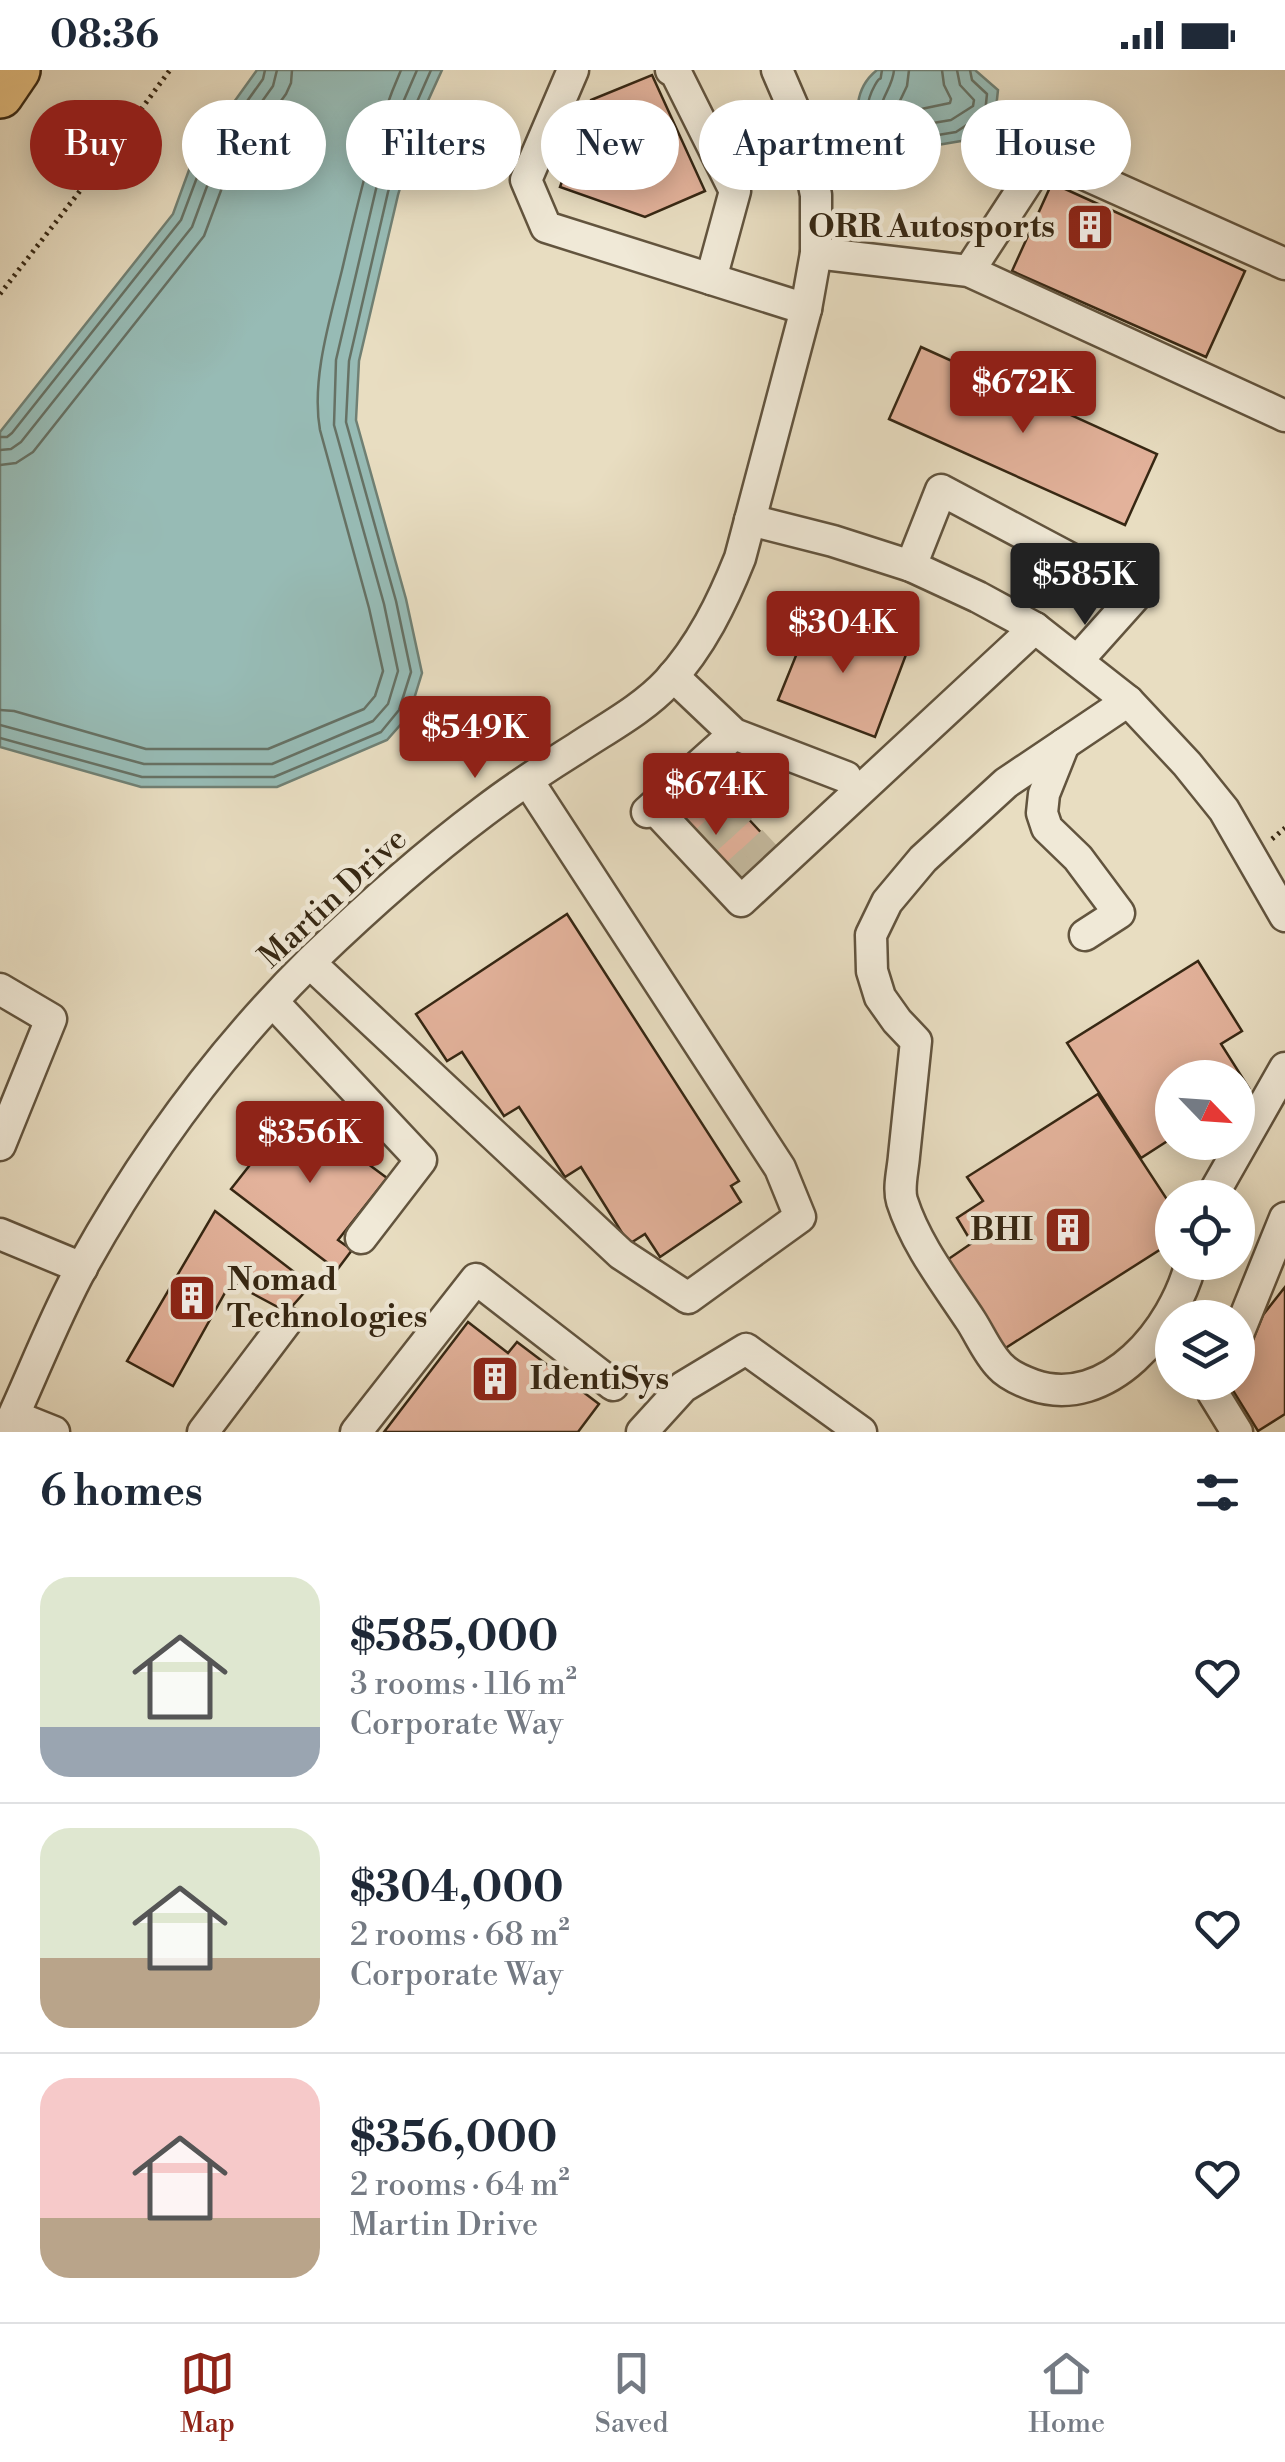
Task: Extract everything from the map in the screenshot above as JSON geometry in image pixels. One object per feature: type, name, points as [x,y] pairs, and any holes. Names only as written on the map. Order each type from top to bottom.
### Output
[{"type":"highway","points":[[0,95],[17,70]]},
{"type":"street","points":[[573,70],[526,180],[546,227],[806,309]]},
{"type":"street","points":[[671,70],[676,73],[735,191],[711,279]]},
{"type":"street","name":"Martin Drive","points":[[10,1424],[82,1268],[140,1172],[184,1108],[273,1002],[388,889],[484,811],[613,726],[666,685],[698,646],[740,558],[806,309],[816,253],[816,195],[806,145],[777,70]]},
{"type":"street","points":[[970,271],[1044,156],[1285,264]]},
{"type":"street","points":[[816,253],[970,271],[1285,416]]},
{"type":"street","points":[[911,566],[941,490],[1137,594],[1078,660]]},
{"type":"street","points":[[750,520],[833,540],[911,566],[1036,628],[1128,700],[1188,764],[1224,810],[1285,916]]},
{"type":"street","points":[[734,734],[650,810],[741,901],[1036,628]]},
{"type":"street","points":[[673,676],[734,734],[846,777]]},
{"type":"street","points":[[1128,700],[1006,783],[922,858],[887,902],[871,935],[872,971],[880,997],[916,1041],[900,1196],[917,1238],[1000,1366],[1022,1381],[1046,1389],[1072,1390],[1097,1383],[1124,1367],[1146,1347],[1167,1318],[1186,1280]]},
{"type":"street","points":[[1064,744],[1044,794],[1042,813],[1046,828],[1078,858],[1118,913],[1085,935]]},
{"type":"street","points":[[310,962],[621,1254],[688,1298],[800,1217],[780,1168],[528,780]]},
{"type":"street","points":[[0,989],[51,1020],[0,1145]]},
{"type":"street","points":[[273,1002],[421,1160],[361,1238]]},
{"type":"street","points":[[1221,1180],[1285,1068]]},
{"type":"street","points":[[1252,1300],[1285,1218]]},
{"type":"street","points":[[0,1234],[82,1268]]},
{"type":"street","points":[[356,1432],[476,1279],[612,1385]]},
{"type":"street","points":[[203,1432],[286,1322]]},
{"type":"street","points":[[642,1432],[682,1386],[746,1349],[861,1432]]},
{"type":"street","points":[[1217,1400],[1237,1432]]},
{"type":"street","points":[[10,1424],[54,1432]]},
{"type":"path","points":[[0,294],[170,70]]},
{"type":"water","points":[[257,70],[442,70],[428,100],[346,100],[346,190],[399,190],[359,361],[356,420],[406,599],[422,673],[409,715],[387,740],[277,787],[141,787],[0,747],[0,432],[173,214],[182,189],[326,190],[326,100],[235,100]]},
{"type":"water","points":[[877,70],[975,70],[998,90],[997,100],[961,100],[961,141],[941,144],[941,100],[859,100],[869,77]]},
{"type":"building","points":[[652,75],[663,100],[591,100]]},
{"type":"building","points":[[679,134],[699,178],[699,190],[705,191],[645,217],[568,190],[679,190]]},
{"type":"building","name":"ORR Autosports","points":[[1049,190],[1067,190],[1245,271],[1206,357],[1012,271]]},
{"type":"building","points":[[921,347],[1157,454],[1125,525],[889,419]]},
{"type":"building","points":[[812,616],[907,652],[875,737],[778,700]]},
{"type":"building","points":[[719,787],[767,839],[712,888],[664,836]]},
{"type":"building","points":[[567,914],[739,1181],[731,1186],[741,1202],[660,1257],[645,1234],[629,1244],[581,1167],[565,1177],[519,1107],[504,1116],[462,1052],[447,1061],[416,1014]]},
{"type":"building","points":[[1198,961],[1242,1031],[1221,1044],[1231,1060],[1155,1060],[1155,1149],[1141,1158],[1067,1043]]},
{"type":"building","name":"BHI","points":[[1098,1094],[1155,1181],[1155,1253],[1004,1349],[947,1260],[972,1243],[957,1218],[983,1201],[967,1177]]},
{"type":"building","points":[[294,1109],[387,1178],[338,1240],[352,1250],[337,1270],[231,1189]]},
{"type":"building","name":"Nomad Technologies","points":[[215,1211],[311,1285],[287,1312],[231,1282],[173,1386],[127,1361]]},
{"type":"building","points":[[1285,1287],[1285,1414],[1258,1431],[1239,1400],[1255,1400],[1255,1335],[1263,1315]]},
{"type":"building","name":"IdentiSys","points":[[468,1322],[508,1353],[517,1342],[599,1404],[578,1432],[384,1432]]},
{"type":"tunnel","points":[[690,774],[778,869]]},
{"type":"tunnel","points":[[669,793],[756,889]]},
{"type":"place","name":"ORR Autosports","points":[[1090,227]]},
{"type":"place","name":"BHI","points":[[1068,1230]]},
{"type":"place","name":"Nomad Technologies","points":[[192,1298]]},
{"type":"place","name":"IdentiSys","points":[[495,1379]]}]
